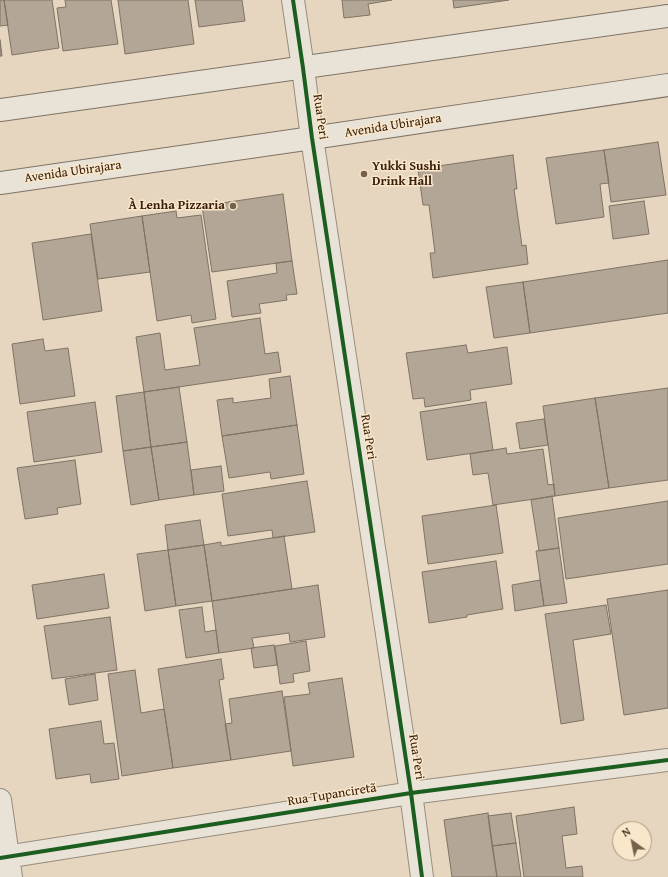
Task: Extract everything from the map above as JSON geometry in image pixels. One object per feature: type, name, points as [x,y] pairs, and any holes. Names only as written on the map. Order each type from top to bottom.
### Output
[{"type":"street","name":"Rua Peri","points":[[293,0],[312,138],[411,793],[422,877]]},
{"type":"street","points":[[0,110],[668,16]]},
{"type":"street","name":"Avenida Ubirajara","points":[[0,183],[668,85]]},
{"type":"street","name":"Rua Tupanciretã","points":[[6,864],[411,793],[668,760]]},
{"type":"street","points":[[0,800],[6,864]]},
{"type":"building","points":[[0,0],[4,0],[8,25],[0,26]]},
{"type":"building","points":[[4,0],[52,0],[59,48],[12,55]]},
{"type":"building","points":[[65,0],[111,0],[118,44],[63,51],[57,8],[66,7]]},
{"type":"building","points":[[118,0],[188,0],[194,44],[125,54]]},
{"type":"building","points":[[195,0],[242,0],[245,21],[199,27]]},
{"type":"building","points":[[342,0],[392,0],[368,4],[370,15],[344,18]]},
{"type":"building","points":[[453,0],[509,0],[454,8]]},
{"type":"building","points":[[0,40],[2,56],[0,56]]},
{"type":"building","points":[[658,142],[666,195],[611,202],[604,150]]},
{"type":"building","points":[[604,150],[609,183],[600,184],[604,217],[556,224],[546,158]]},
{"type":"building","points":[[513,155],[517,189],[514,189],[522,246],[526,245],[528,264],[433,278],[430,253],[435,253],[429,205],[423,205],[418,169]]},
{"type":"building","points":[[283,194],[292,261],[212,272],[202,206]]},
{"type":"building","points":[[644,201],[649,234],[613,239],[609,206]]},
{"type":"building","points":[[176,211],[177,218],[201,215],[216,319],[192,323],[191,315],[157,321],[142,216]]},
{"type":"building","points":[[142,216],[150,272],[98,279],[90,224]]},
{"type":"building","points":[[91,234],[102,311],[43,320],[32,243]]},
{"type":"building","points":[[668,260],[668,313],[530,333],[523,282]]},
{"type":"building","points":[[292,261],[297,294],[286,295],[287,300],[259,304],[261,313],[232,317],[227,281],[277,273],[276,263]]},
{"type":"building","points":[[523,282],[530,333],[494,338],[486,287]]},
{"type":"building","points":[[260,318],[265,354],[278,352],[281,372],[144,392],[136,337],[160,333],[165,370],[200,365],[194,328]]},
{"type":"building","points":[[43,339],[45,351],[68,348],[75,396],[20,404],[12,344]]},
{"type":"building","points":[[466,345],[468,353],[507,347],[512,384],[470,390],[471,400],[425,407],[424,398],[413,399],[406,353]]},
{"type":"building","points":[[290,376],[297,425],[222,436],[217,400],[233,398],[233,403],[271,398],[269,379]]},
{"type":"building","points":[[179,387],[187,442],[151,447],[144,392]]},
{"type":"building","points":[[668,388],[668,480],[609,488],[595,398]]},
{"type":"building","points":[[144,392],[151,447],[123,451],[116,396]]},
{"type":"building","points":[[595,398],[609,488],[555,496],[543,406]]},
{"type":"building","points":[[95,402],[102,452],[34,462],[27,412]]},
{"type":"building","points":[[486,402],[493,450],[427,460],[420,412]]},
{"type":"building","points":[[544,419],[548,445],[520,449],[516,423]]},
{"type":"building","points":[[297,425],[304,474],[271,479],[270,472],[229,478],[222,436]]},
{"type":"building","points":[[187,442],[194,495],[159,500],[151,447]]},
{"type":"building","points":[[151,447],[159,500],[131,505],[123,451]]},
{"type":"building","points":[[506,448],[507,454],[543,449],[548,485],[554,484],[555,496],[493,505],[488,473],[473,475],[470,454]]},
{"type":"building","points":[[75,460],[81,504],[57,508],[58,514],[25,519],[17,468]]},
{"type":"building","points":[[221,466],[224,491],[194,495],[191,470]]},
{"type":"building","points":[[307,481],[315,532],[273,538],[272,530],[228,536],[222,494]]},
{"type":"building","points":[[552,496],[559,548],[539,551],[531,500]]},
{"type":"building","points":[[668,501],[668,564],[566,579],[558,518]]},
{"type":"building","points":[[496,505],[503,553],[428,564],[422,516]]},
{"type":"building","points":[[200,520],[204,545],[168,550],[165,525]]},
{"type":"building","points":[[284,536],[292,589],[212,601],[204,545],[221,542],[221,546]]},
{"type":"building","points":[[204,545],[212,601],[176,606],[168,550]]},
{"type":"building","points":[[559,548],[567,603],[544,606],[536,551]]},
{"type":"building","points":[[168,550],[176,606],[145,611],[137,554]]},
{"type":"building","points":[[496,561],[503,609],[429,623],[422,572]]},
{"type":"building","points":[[104,574],[109,608],[37,619],[32,585]]},
{"type":"building","points":[[540,580],[544,606],[515,611],[512,585]]},
{"type":"building","points":[[318,585],[325,637],[290,642],[289,633],[252,638],[254,648],[219,653],[212,601]]},
{"type":"building","points":[[668,590],[668,708],[624,715],[607,599]]},
{"type":"building","points":[[606,605],[611,634],[573,640],[584,720],[561,724],[545,614]]},
{"type":"building","points":[[202,607],[205,632],[216,630],[219,653],[186,658],[179,610]]},
{"type":"building","points":[[110,617],[117,670],[52,679],[44,626]]},
{"type":"building","points":[[306,641],[310,671],[293,674],[294,682],[280,684],[275,646]]},
{"type":"building","points":[[274,645],[277,665],[254,668],[251,648]]},
{"type":"building","points":[[221,659],[224,679],[219,680],[231,760],[173,768],[158,669]]},
{"type":"building","points":[[135,670],[141,713],[164,709],[173,768],[122,776],[108,674]]},
{"type":"building","points":[[95,674],[98,700],[69,705],[65,679]]},
{"type":"building","points":[[342,678],[354,757],[293,766],[284,697],[310,694],[308,683]]},
{"type":"building","points":[[282,691],[291,751],[231,760],[225,724],[232,723],[229,699]]},
{"type":"building","points":[[101,721],[104,744],[114,743],[119,779],[91,783],[90,774],[56,779],[49,729]]},
{"type":"building","points":[[574,807],[577,834],[562,836],[566,868],[582,866],[583,877],[524,877],[516,816]]},
{"type":"building","points":[[488,813],[497,877],[452,877],[444,820]]},
{"type":"building","points":[[511,813],[516,843],[492,846],[488,816]]},
{"type":"building","points":[[516,843],[521,877],[497,877],[492,846]]},
{"type":"cycle path","points":[[293,0],[312,138],[411,793],[422,877]]},
{"type":"cycle path","points":[[0,858],[411,793],[668,760]]},
{"type":"place","name":"Yukki Sushi Drink Hall","points":[[364,174]]},
{"type":"place","name":"À Lenha Pizzaria","points":[[233,206]]}]
